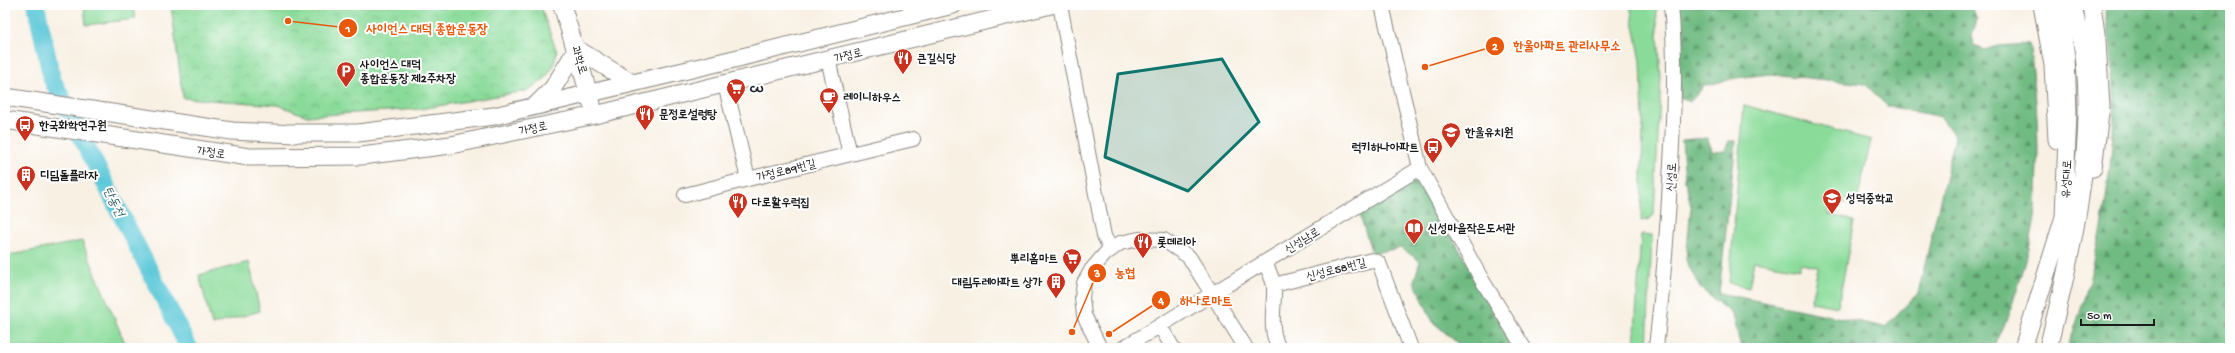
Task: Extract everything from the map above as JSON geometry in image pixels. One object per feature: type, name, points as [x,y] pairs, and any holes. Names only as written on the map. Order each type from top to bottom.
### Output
[{"type":"main road","name":"과학로","points":[[562,5],[577,49],[595,116]]},
{"type":"main road","name":"가정로","points":[[5,97],[232,131],[295,134],[287,132],[358,133],[472,119],[536,106],[953,5]]},
{"type":"main road","name":"가정로","points":[[5,120],[112,138],[249,157],[361,156],[451,145],[595,116],[1051,5]]},
{"type":"main road","points":[[2042,5],[2053,66],[2058,152],[2056,211],[2049,270]]},
{"type":"main road","name":"유성대로","points":[[2023,348],[2049,270],[2064,217],[2067,163],[2066,56],[2058,5]]},
{"type":"main road","name":"유성대로","points":[[2048,348],[2066,276],[2085,150],[2086,103],[2084,55],[2072,5]]},
{"type":"main road","points":[[2066,276],[2084,216],[2096,156],[2102,106],[2097,41],[2092,5]]},
{"type":"main road","points":[[536,106],[553,88],[577,49],[632,83]]},
{"type":"street","points":[[1060,5],[1104,236],[1111,249]]},
{"type":"street","points":[[1382,5],[1420,168],[1482,280],[1524,348]]},
{"type":"street","name":"신성로","points":[[1656,348],[1667,231],[1674,99],[1674,34],[1671,5]]},
{"type":"street","points":[[828,59],[850,154]]},
{"type":"street","name":"가정로89번길","points":[[725,84],[748,179],[913,139]]},
{"type":"street","name":"신성남로","points":[[1123,348],[1420,168]]},
{"type":"street","points":[[685,195],[748,179]]},
{"type":"street","points":[[1100,348],[1084,315],[1082,298],[1084,283],[1092,269],[1111,249],[1120,243],[1140,238],[1164,240],[1189,256],[1246,348]]},
{"type":"street","name":"신성로58번길","points":[[1274,284],[1372,260],[1379,263],[1411,348]]},
{"type":"street","points":[[1265,262],[1274,284],[1272,322],[1275,341],[1279,348]]},
{"type":"street","points":[[1160,326],[1173,348]]},
{"type":"highlighted area","points":[[1222,59],[1259,122],[1188,191],[1105,157],[1118,74]]},
{"type":"green space","points":[[84,5],[134,5],[135,19],[86,25]]},
{"type":"green space","points":[[171,5],[540,5],[557,52],[553,67],[544,80],[526,91],[420,109],[307,116],[278,105],[183,98]]},
{"type":"green space","points":[[1630,5],[1656,5],[1661,77],[1654,215],[1648,220],[1641,221],[1643,121],[1641,61]]},
{"type":"green space","points":[[1678,5],[1971,5],[1977,20],[1972,35],[1975,46],[1984,50],[1998,46],[2029,44],[2037,126],[2038,167],[2036,208],[2026,261],[2008,316],[1994,348],[1741,348],[1733,315],[1700,288],[1686,260],[1691,206],[1685,181],[1682,140],[1707,138],[1713,152],[1725,151],[1729,141],[1736,141],[1719,293],[1885,327],[1918,293],[1955,137],[1941,117],[1887,106],[1865,84],[1770,74],[1736,78],[1704,86],[1690,102],[1680,97]]},
{"type":"green space","points":[[2105,5],[2230,5],[2230,348],[2067,348],[2086,293],[2094,262],[2106,200],[2110,169],[2113,139],[2114,84]]},
{"type":"green space","points":[[1744,105],[1871,140],[1856,206],[1831,200],[1828,214],[1854,221],[1838,307],[1811,302],[1818,267],[1801,263],[1799,269],[1754,261],[1749,288],[1729,283]]},
{"type":"green space","points":[[1411,182],[1422,184],[1516,348],[1463,348],[1433,322],[1414,281],[1420,261],[1401,248],[1372,253],[1359,212]]},
{"type":"green space","points":[[1641,234],[1652,235],[1647,348],[1634,348]]},
{"type":"green space","points":[[82,241],[127,348],[10,348],[5,324],[5,256]]},
{"type":"green space","points":[[249,262],[260,311],[212,325],[199,275]]},
{"type":"waterway","name":"탄동천","points":[[36,5],[52,79],[189,348]]},
{"type":"place","name":"사이언스 대덕 종합운동장","points":[[288,21]]},
{"type":"place","name":"한울아파트 관리사무소","points":[[1425,67]]},
{"type":"place","name":"큰길식당","points":[[903,75]]},
{"type":"place","name":"사이언스 대덕 종합운동장 제2주차장","points":[[346,88]]},
{"type":"place","name":"CU","points":[[736,105]]},
{"type":"place","name":"레이니하우스","points":[[829,114]]},
{"type":"place","name":"문정로설렁탕","points":[[645,131]]},
{"type":"place","name":"한국화학연구원","points":[[25,142]]},
{"type":"place","name":"한울유치원","points":[[1451,149]]},
{"type":"place","name":"럭키하나아파트","points":[[1433,164]]},
{"type":"place","name":"디딤돌플라자","points":[[26,192]]},
{"type":"place","name":"성덕중학교","points":[[1832,215]]},
{"type":"place","name":"다로활우럭집","points":[[738,219]]},
{"type":"place","name":"신성마을작은도서관","points":[[1414,245]]},
{"type":"place","name":"롯데리아","points":[[1143,259]]},
{"type":"place","name":"뿌리홈마트","points":[[1072,275]]},
{"type":"place","name":"대림두레아파트 상가","points":[[1056,299]]},
{"type":"place","name":"농협","points":[[1072,332]]},
{"type":"place","name":"하나로마트","points":[[1109,334]]}]
